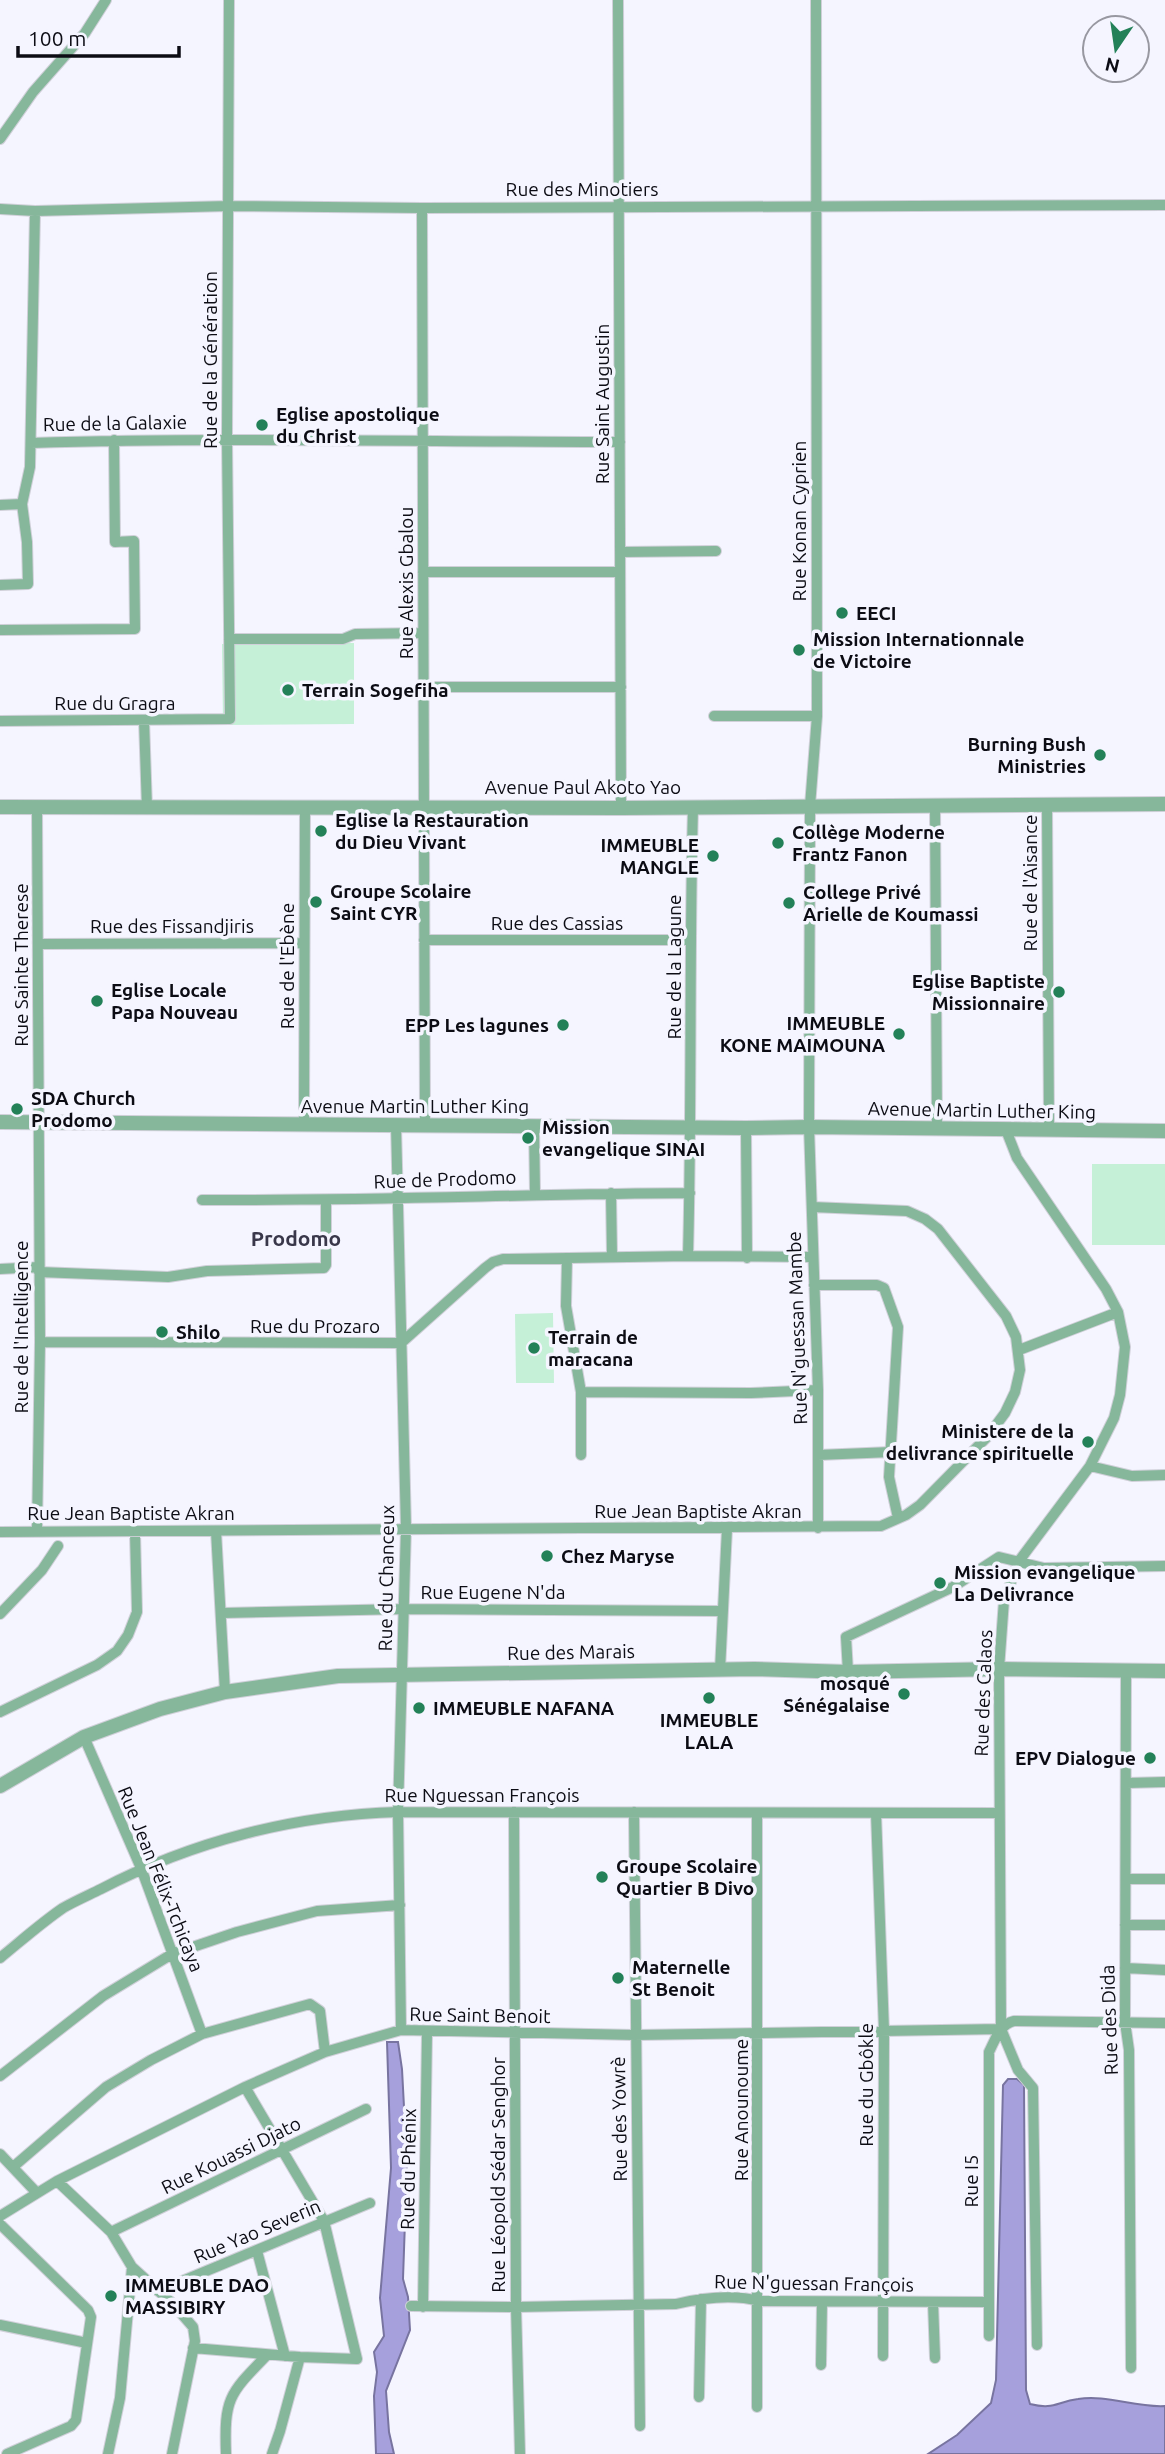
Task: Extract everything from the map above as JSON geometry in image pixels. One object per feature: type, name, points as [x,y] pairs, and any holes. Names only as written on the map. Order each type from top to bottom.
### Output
[{"type":"street","points":[[0,139],[33,92],[85,33],[106,0]]},
{"type":"street","name":"Rue de la Génération","points":[[229,0],[227,438],[230,719]]},
{"type":"street","name":"Rue Saint Augustin","points":[[618,0],[621,808]]},
{"type":"street","name":"Rue Konan Cyprien","points":[[809,1126],[810,806],[817,716],[816,0]]},
{"type":"street","name":"Rue des Minotiers","points":[[0,209],[35,211],[229,206],[422,208],[1165,205]]},
{"type":"street","name":"Rue Alexis Gbalou","points":[[422,208],[425,1126]]},
{"type":"street","points":[[0,585],[28,584],[27,542],[22,504],[30,467],[35,211]]},
{"type":"street","name":"Rue de la Galaxie","points":[[31,443],[227,438],[620,442]]},
{"type":"street","points":[[0,630],[135,629],[134,541],[115,542],[114,440]]},
{"type":"street","points":[[0,505],[22,504]]},
{"type":"street","points":[[620,552],[716,551]]},
{"type":"street","points":[[423,572],[620,572]]},
{"type":"street","points":[[229,639],[343,639],[355,634],[423,633]]},
{"type":"street","points":[[423,687],[621,687]]},
{"type":"street","points":[[714,716],[817,716]]},
{"type":"street","name":"Rue du Gragra","points":[[0,721],[230,719]]},
{"type":"street","points":[[144,720],[146,808]]},
{"type":"street","name":"Rue de l'Aisance","points":[[1047,804],[1049,1130]]},
{"type":"street","name":"Avenue Paul Akoto Yao","points":[[0,807],[621,808],[1165,804]]},
{"type":"street","points":[[935,806],[937,1129]]},
{"type":"street","name":"Rue Sainte Therese","points":[[37,807],[40,944],[37,1123]]},
{"type":"street","name":"Rue de l'Ebène","points":[[304,1125],[305,807]]},
{"type":"street","name":"Rue de la Lagune","points":[[688,1256],[693,807]]},
{"type":"street","name":"Rue des Cassias","points":[[424,940],[690,940]]},
{"type":"street","name":"Rue des Fissandjiris","points":[[40,944],[304,943]]},
{"type":"street","name":"Avenue Martin Luther King","points":[[0,1122],[690,1128],[809,1126],[1165,1131]]},
{"type":"street","name":"Rue de l'Intelligence","points":[[37,1123],[40,1342],[37,1531]]},
{"type":"street","name":"Rue du Chanceux","points":[[396,1125],[406,1528],[398,1812],[401,2030]]},
{"type":"street","points":[[534,1126],[535,1194]]},
{"type":"street","name":"Rue N'guessan Mambe","points":[[809,1126],[818,1390],[818,1528]]},
{"type":"street","points":[[746,1128],[747,1258]]},
{"type":"street","name":"Rue des Calaos","points":[[1001,2029],[999,1669],[1004,1600],[1018,1561],[1090,1466],[1107,1436],[1120,1395],[1125,1347],[1118,1312],[1094,1269],[1017,1157],[1006,1130]]},
{"type":"street","points":[[611,1193],[612,1257]]},
{"type":"street","name":"Rue de Prodomo","points":[[202,1200],[690,1193]]},
{"type":"street","points":[[0,1269],[168,1277],[207,1271],[324,1268],[326,1200]]},
{"type":"street","name":"Rue Jean Baptiste Akran","points":[[0,1532],[880,1526],[920,1505],[988,1436],[1005,1413],[1015,1392],[1020,1370],[1019,1350],[1006,1316],[938,1229],[925,1219],[906,1210],[811,1207]]},
{"type":"street","name":"Rue du Prozaro","points":[[40,1342],[401,1343],[493,1262],[503,1259],[812,1257]]},
{"type":"street","points":[[567,1258],[566,1306],[581,1392],[581,1455]]},
{"type":"street","points":[[814,1285],[877,1285],[884,1288],[888,1296],[898,1327],[889,1477],[898,1518]]},
{"type":"street","points":[[1019,1350],[1118,1312]]},
{"type":"street","points":[[581,1392],[751,1393],[818,1390]]},
{"type":"street","points":[[818,1455],[891,1452]]},
{"type":"street","points":[[1090,1466],[1132,1476],[1165,1475]]},
{"type":"street","points":[[720,1670],[726,1529]]},
{"type":"street","points":[[216,1531],[225,1692]]},
{"type":"street","points":[[2,1707],[97,1665],[117,1651],[128,1635],[136,1612],[135,1532]]},
{"type":"street","points":[[0,1614],[42,1570],[58,1546]]},
{"type":"street","points":[[848,1672],[846,1637],[953,1587],[999,1557],[1044,1567],[1165,1566]]},
{"type":"street","name":"Rue Eugene N'da","points":[[222,1613],[404,1609],[722,1611]]},
{"type":"street","name":"Rue des Marais","points":[[0,1786],[84,1737],[160,1709],[225,1692],[338,1676],[720,1670],[1165,1671]]},
{"type":"street","name":"Rue des Dida","points":[[1126,1671],[1125,2022],[1129,2050],[1130,2368]]},
{"type":"street","name":"Rue Jean Félix-Tchicaya","points":[[84,1737],[141,1868],[202,2034]]},
{"type":"street","points":[[1127,1783],[1165,1782]]},
{"type":"street","name":"Rue Nguessan François","points":[[0,1958],[63,1908],[141,1868],[214,1843],[296,1821],[360,1813],[398,1812],[999,1813]]},
{"type":"street","name":"Rue Léopold Sédar Senghor","points":[[514,1812],[516,2307],[520,2454]]},
{"type":"street","name":"Rue des Yowrè","points":[[634,1812],[640,2426]]},
{"type":"street","name":"Rue Anounoume","points":[[757,1813],[757,2407]]},
{"type":"street","name":"Rue du Gbôkle","points":[[876,1813],[884,2031],[883,2356]]},
{"type":"street","points":[[1126,1879],[1165,1880]]},
{"type":"street","points":[[0,2076],[103,1996],[172,1954],[237,1932],[317,1911],[400,1905]]},
{"type":"street","points":[[1125,1925],[1165,1925]]},
{"type":"street","points":[[1125,1968],[1165,1970]]},
{"type":"street","points":[[13,2167],[106,2087],[202,2034],[310,2004],[320,2011],[325,2052]]},
{"type":"street","name":"Rue Saint Benoit","points":[[0,2216],[36,2192],[245,2087],[325,2052],[401,2030],[635,2035],[1001,2029],[1006,2022],[1014,2021],[1165,2023]]},
{"type":"street","points":[[1001,2029],[1018,2070],[1033,2088],[1037,2345]]},
{"type":"street","name":"Rue I5","points":[[989,2336],[989,2052],[1001,2029]]},
{"type":"street","name":"Rue du Phénix","points":[[423,2307],[427,2032]]},
{"type":"street","points":[[193,2348],[357,2359],[324,2221],[245,2087]]},
{"type":"street","name":"Rue Kouassi Djato","points":[[111,2232],[366,2109]]},
{"type":"street","points":[[0,2154],[36,2192]]},
{"type":"street","points":[[57,2181],[111,2232],[132,2267],[193,2327],[193,2348],[172,2454]]},
{"type":"street","name":"Rue Yao Severin","points":[[158,2291],[370,2203]]},
{"type":"street","points":[[0,2224],[91,2317],[76,2420],[71,2426],[7,2454]]},
{"type":"street","points":[[257,2251],[285,2356]]},
{"type":"street","points":[[108,2454],[120,2398],[132,2267]]},
{"type":"street","points":[[699,2397],[701,2299]]},
{"type":"street","name":"Rue N'guessan François","points":[[411,2306],[639,2305],[676,2304],[701,2299],[988,2302]]},
{"type":"street","points":[[821,2365],[822,2302]]},
{"type":"street","points":[[933,2302],[935,2358]]},
{"type":"street","points":[[0,2325],[87,2343]]},
{"type":"street","points":[[226,2454],[228,2405],[236,2387],[267,2355]]},
{"type":"street","points":[[272,2454],[281,2431],[300,2357]]},
{"type":"green space","name":"Terrain Sogefiha","points":[[354,643],[354,724],[223,725],[222,644]]},
{"type":"green space","points":[[1092,1164],[1165,1164],[1165,1245],[1092,1245]]},
{"type":"green space","name":"Terrain de maracana","points":[[553,1313],[554,1383],[516,1383],[515,1314]]},
{"type":"shaded area","points":[[387,2042],[398,2042],[402,2069],[407,2164],[403,2279],[408,2297],[410,2330],[386,2391],[389,2432],[394,2454],[376,2454],[374,2396],[377,2372],[374,2352],[384,2336],[380,2298],[391,2168]]},
{"type":"shaded area","points":[[1008,2079],[1017,2079],[1024,2085],[1026,2390],[1030,2404],[1050,2406],[1089,2398],[1165,2406],[1165,2454],[928,2454],[957,2435],[991,2403],[996,2380],[1003,2085]]},
{"type":"place","name":"Eglise apostolique du Christ","points":[[262,425]]},
{"type":"place","name":"EECI","points":[[842,613]]},
{"type":"place","name":"Mission Internationnale de Victoire","points":[[799,650]]},
{"type":"place","name":"Terrain Sogefiha","points":[[288,690]]},
{"type":"place","name":"Burning Bush Ministries","points":[[1100,755]]},
{"type":"place","name":"Eglise la Restauration du Dieu Vivant","points":[[321,831]]},
{"type":"place","name":"Collège Moderne Frantz Fanon","points":[[778,843]]},
{"type":"place","name":"IMMEUBLE MANGLE","points":[[713,856]]},
{"type":"place","name":"Groupe Scolaire Saint CYR","points":[[316,902]]},
{"type":"place","name":"College Privé Arielle de Koumassi","points":[[789,903]]},
{"type":"place","name":"Eglise Baptiste Missionnaire","points":[[1059,992]]},
{"type":"place","name":"Eglise Locale Papa Nouveau","points":[[97,1001]]},
{"type":"place","name":"EPP Les lagunes","points":[[563,1025]]},
{"type":"place","name":"IMMEUBLE KONE MAIMOUNA","points":[[899,1034]]},
{"type":"place","name":"SDA Church Prodomo","points":[[17,1109]]},
{"type":"place","name":"Mission evangelique SINAI","points":[[528,1138]]},
{"type":"place","name":"Shilo","points":[[162,1332]]},
{"type":"place","name":"Terrain de maracana","points":[[534,1348]]},
{"type":"place","name":"Ministere de la delivrance spirituelle","points":[[1088,1442]]},
{"type":"place","name":"Chez Maryse","points":[[547,1556]]},
{"type":"place","name":"Mission evangelique La Delivrance","points":[[940,1583]]},
{"type":"place","name":"mosqué Sénégalaise","points":[[904,1694]]},
{"type":"place","name":"IMMEUBLE LALA","points":[[709,1698]]},
{"type":"place","name":"IMMEUBLE NAFANA","points":[[419,1708]]},
{"type":"place","name":"EPV Dialogue","points":[[1150,1758]]},
{"type":"place","name":"Groupe Scolaire Quartier B Divo","points":[[602,1877]]},
{"type":"place","name":"Maternelle St Benoit","points":[[618,1978]]},
{"type":"place","name":"IMMEUBLE DAO MASSIBIRY","points":[[111,2296]]},
{"type":"district","name":"Prodomo","points":[[296,1238]]}]
